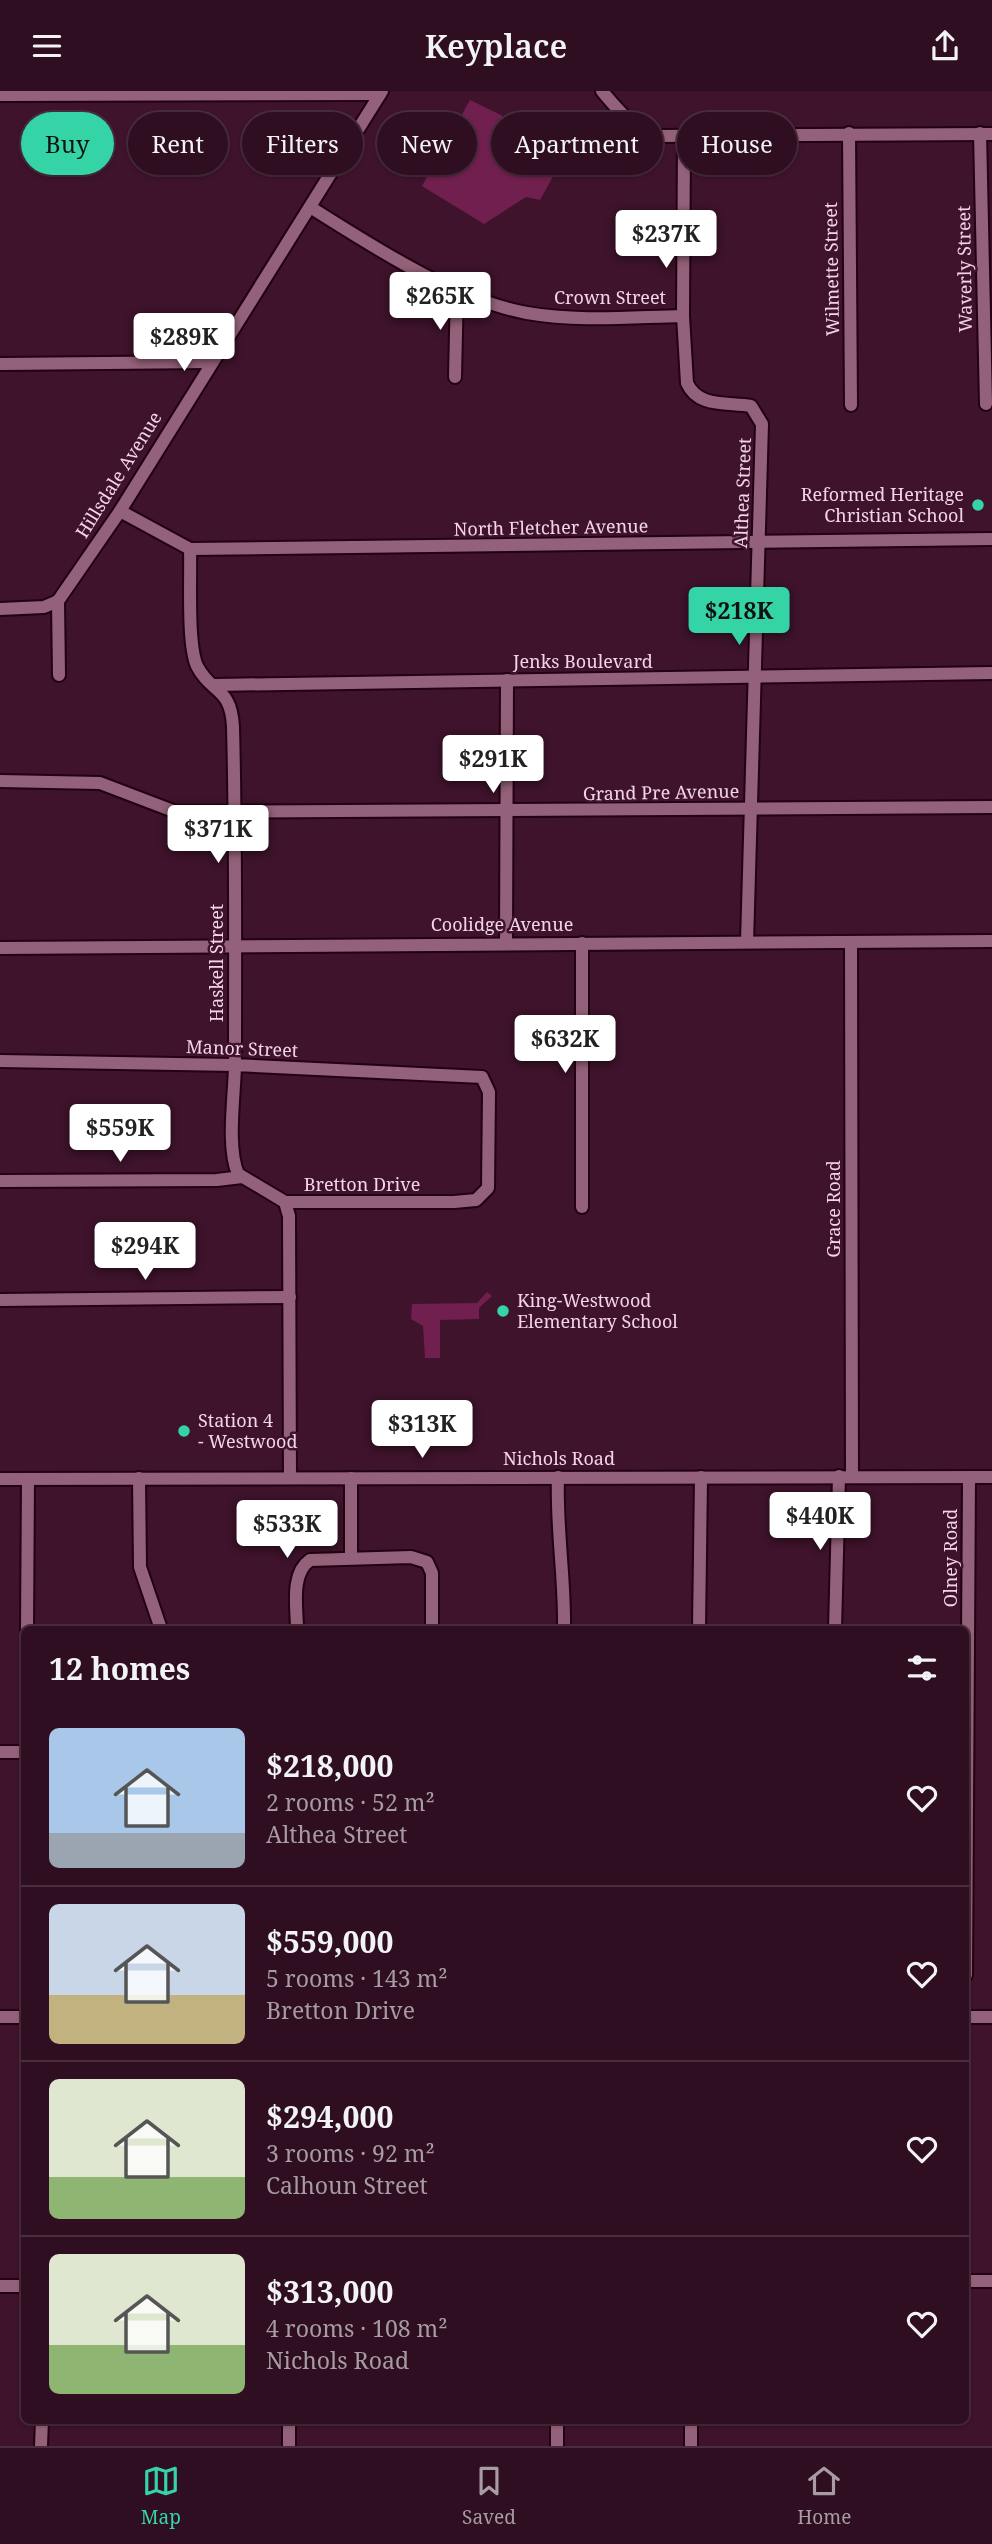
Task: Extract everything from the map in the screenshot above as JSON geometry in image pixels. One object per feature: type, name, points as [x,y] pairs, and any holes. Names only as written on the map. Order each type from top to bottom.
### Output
[{"type":"street","points":[[602,91],[643,132],[677,137]]},
{"type":"street","points":[[0,95],[381,93]]},
{"type":"street","name":"Hillsdale Avenue","points":[[58,601],[120,511],[210,362],[381,93]]},
{"type":"street","name":"Wilmette Street","points":[[849,134],[851,405]]},
{"type":"street","points":[[797,135],[986,134]]},
{"type":"street","name":"Waverly Street","points":[[986,134],[986,404]]},
{"type":"street","points":[[683,316],[684,175]]},
{"type":"street","name":"Crown Street","points":[[310,207],[410,266],[510,309],[566,318],[683,316]]},
{"type":"street","points":[[456,377],[457,288]]},
{"type":"street","name":"Althea Street","points":[[683,316],[684,368],[691,393],[705,401],[751,406],[760,417],[763,437],[749,810],[747,942]]},
{"type":"street","points":[[0,365],[210,362]]},
{"type":"street","name":"North Fletcher Avenue","points":[[120,511],[190,549],[992,539]]},
{"type":"street","name":"Haskell Street","points":[[190,549],[196,664],[226,696],[232,713],[236,814],[234,1160],[242,1177]]},
{"type":"street","points":[[0,608],[44,607],[58,601],[59,675]]},
{"type":"street","name":"Jenks Boulevard","points":[[215,685],[992,673]]},
{"type":"street","points":[[506,942],[507,680]]},
{"type":"street","name":"Grand Pre Avenue","points":[[0,781],[100,783],[176,812],[236,814],[992,807]]},
{"type":"street","name":"Coolidge Avenue","points":[[4,946],[992,941]]},
{"type":"street","name":"Grace Road","points":[[835,1626],[845,1476],[851,942]]},
{"type":"street","points":[[582,943],[582,1207]]},
{"type":"street","name":"Manor Street","points":[[0,1061],[235,1065],[482,1077],[489,1092],[489,1182],[480,1198]]},
{"type":"street","points":[[0,1181],[218,1180],[242,1177]]},
{"type":"street","name":"Bretton Drive","points":[[242,1177],[285,1202],[454,1202],[480,1198]]},
{"type":"street","points":[[285,1202],[289,1216],[290,1478]]},
{"type":"street","points":[[0,1300],[290,1297]]},
{"type":"street","points":[[699,1626],[701,1476]]},
{"type":"street","name":"Nichols Road","points":[[0,1479],[992,1476]]},
{"type":"street","points":[[558,1477],[557,1528],[563,1570],[564,1626]]},
{"type":"street","name":"Olney Road","points":[[968,1626],[969,1477]]},
{"type":"street","points":[[139,1478],[139,1567],[160,1626]]},
{"type":"street","points":[[351,1478],[351,1557]]},
{"type":"street","points":[[27,1626],[28,1479]]},
{"type":"street","points":[[297,1626],[297,1584],[302,1567],[316,1558],[351,1557],[418,1557],[427,1562],[432,1573],[432,1626]]},
{"type":"street","points":[[0,1752],[21,1752]]},
{"type":"street","points":[[0,2017],[21,2017]]},
{"type":"street","points":[[969,2017],[992,2017]]},
{"type":"street","points":[[969,2281],[992,2281]]},
{"type":"street","points":[[0,2286],[21,2286]]},
{"type":"street","points":[[41,2424],[41,2446]]},
{"type":"street","points":[[289,2424],[289,2446]]},
{"type":"street","points":[[556,2446],[557,2424]]},
{"type":"street","points":[[691,2424],[691,2446]]},
{"type":"shaded area","points":[[470,100],[495,112],[491,112],[491,175],[554,175],[540,200],[526,197],[484,224],[422,186],[428,175],[477,175],[477,112],[463,112]]},
{"type":"shaded area","points":[[487,1292],[492,1296],[479,1308],[479,1319],[440,1320],[440,1358],[425,1358],[423,1326],[411,1319],[412,1304],[477,1303]]},
{"type":"place","name":"Reformed Heritage Christian School","points":[[978,505]]},
{"type":"place","name":"King-Westwood Elementary School","points":[[503,1311]]},
{"type":"place","name":"Station 4 - Westwood","points":[[184,1431]]}]
